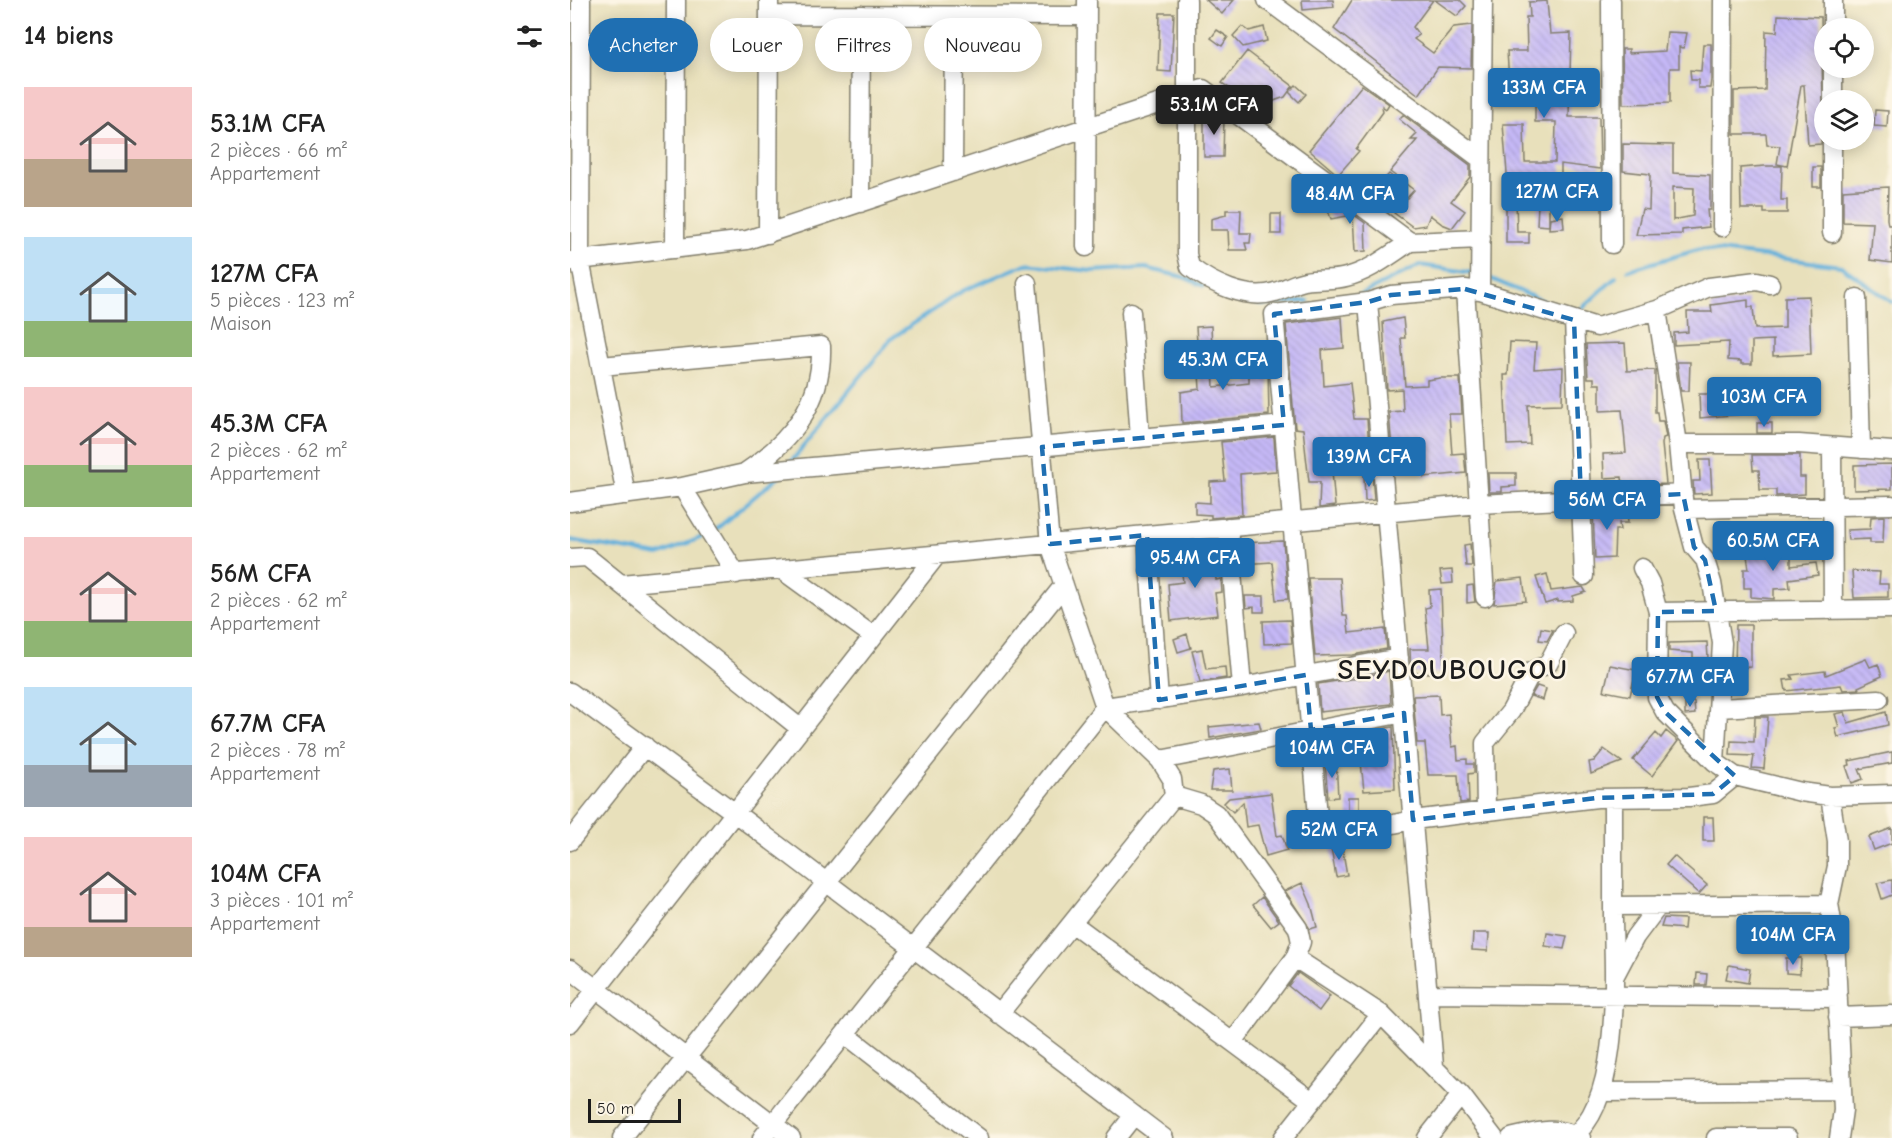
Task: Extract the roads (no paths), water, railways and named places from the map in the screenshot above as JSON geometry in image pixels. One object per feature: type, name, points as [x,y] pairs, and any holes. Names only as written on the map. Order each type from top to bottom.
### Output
[{"type":"street","points":[[581,0],[575,261],[601,366],[626,495]]},
{"type":"street","points":[[675,249],[676,0]]},
{"type":"street","points":[[1187,0],[1187,254],[1190,267],[1206,279],[1243,292],[1275,293],[1290,284],[1307,280],[1345,278],[1360,273],[1410,242],[1480,239]]},
{"type":"street","points":[[1267,0],[1481,159]]},
{"type":"street","points":[[1483,0],[1480,239],[1472,290],[1479,504],[1485,597]]},
{"type":"street","points":[[1611,0],[1612,244]]},
{"type":"street","points":[[1722,227],[1723,0]]},
{"type":"street","points":[[1833,0],[1833,18]]},
{"type":"street","points":[[768,234],[769,7],[861,15],[954,16],[1087,8],[1086,247]]},
{"type":"street","points":[[860,203],[861,15]]},
{"type":"street","points":[[953,172],[954,16]]},
{"type":"street","points":[[575,261],[747,240],[1203,89],[1410,242]]},
{"type":"street","points":[[1832,150],[1832,233]]},
{"type":"street","points":[[1735,776],[1713,794],[1689,797],[1613,798],[1486,811],[1413,820],[1320,838],[1274,314],[1368,302],[1391,295],[1472,290],[1598,327],[1657,310],[1703,289],[1757,281],[1770,284]]},
{"type":"street","points":[[999,1014],[1174,796],[1172,779],[1160,760],[1105,707],[1050,544],[1027,283]]},
{"type":"street","points":[[1857,298],[1861,449]]},
{"type":"street","points":[[1368,302],[1434,1066]]},
{"type":"street","points":[[1657,310],[1678,444],[1683,501],[1694,547],[1705,560],[1722,643],[1715,762]]},
{"type":"street","points":[[1131,312],[1140,438]]},
{"type":"street","points":[[1574,320],[1584,576]]},
{"type":"street","points":[[601,366],[821,346],[822,372],[809,408],[772,454],[745,473]]},
{"type":"street","points":[[570,502],[682,487],[745,473],[1284,426]]},
{"type":"street","points":[[1678,444],[1799,444],[1892,451]]},
{"type":"street","points":[[1832,447],[1833,610]]},
{"type":"street","points":[[682,487],[736,574]]},
{"type":"street","points":[[621,584],[1479,504],[1581,499],[1832,506],[1892,505]]},
{"type":"street","points":[[1228,527],[1242,687]]},
{"type":"street","points":[[1147,535],[1159,700]]},
{"type":"street","points":[[570,1023],[937,555]]},
{"type":"street","points":[[570,558],[587,557],[801,729]]},
{"type":"street","points":[[1642,568],[1650,583],[1658,612],[1657,697],[1665,712],[1715,762],[1735,776],[1766,785],[1830,796],[1892,794]]},
{"type":"street","points":[[782,570],[873,636]]},
{"type":"street","points":[[622,1138],[1064,585]]},
{"type":"street","points":[[1658,612],[1892,609]]},
{"type":"street","points":[[1486,811],[1485,743],[1511,711],[1532,671],[1548,664],[1564,633]]},
{"type":"street","points":[[768,1131],[1105,707],[1242,687],[1399,658]]},
{"type":"street","points":[[570,692],[735,813],[825,884],[1164,1138]]},
{"type":"street","points":[[1719,708],[1879,699]]},
{"type":"street","points":[[1160,760],[1404,713]]},
{"type":"street","points":[[570,841],[645,746]]},
{"type":"street","points":[[1174,796],[1201,804],[1216,814],[1298,928],[1301,942],[1295,958],[1233,1042]]},
{"type":"street","points":[[1830,796],[1837,850],[1829,904],[1835,938],[1843,1110],[1839,1138]]},
{"type":"street","points":[[1511,1138],[1552,1130],[1576,1137],[1602,1092],[1608,1068],[1614,996],[1613,798]]},
{"type":"street","points":[[1613,906],[1829,904]]},
{"type":"street","points":[[1614,978],[1635,937],[1659,905]]},
{"type":"street","points":[[1072,923],[1312,1101]]},
{"type":"street","points":[[1295,958],[1381,1014],[1461,1095],[1494,1138]]},
{"type":"street","points":[[570,969],[686,1058],[768,1131],[791,1138]]},
{"type":"street","points":[[1428,994],[1838,998]]},
{"type":"street","points":[[1283,1138],[1381,1014]]},
{"type":"street","points":[[1838,1017],[1892,1015]]},
{"type":"street","points":[[845,1034],[980,1138]]},
{"type":"street","points":[[1602,1092],[1842,1090]]},
{"type":"street","points":[[1427,1138],[1461,1095]]},
{"type":"street","points":[[1116,1138],[1134,1115]]},
{"type":"street","points":[[1716,1138],[1788,1138]]},
{"type":"waterway","points":[[1628,270],[1701,249],[1772,257],[1841,266],[1892,302]]},
{"type":"waterway","points":[[790,463],[892,338],[962,291],[1026,264],[1092,271],[1146,268],[1183,277],[1203,286]]},
{"type":"waterway","points":[[1360,295],[1420,265],[1474,273]]},
{"type":"waterway","points":[[1487,277],[1543,301]]},
{"type":"waterway","points":[[1575,315],[1616,277]]},
{"type":"waterway","points":[[1250,302],[1262,305],[1308,301]]},
{"type":"waterway","points":[[714,531],[779,476]]},
{"type":"waterway","points":[[570,540],[659,555],[705,536]]},
{"type":"district","name":"SEYDOUBOUGOU","points":[[1453,669]]}]
